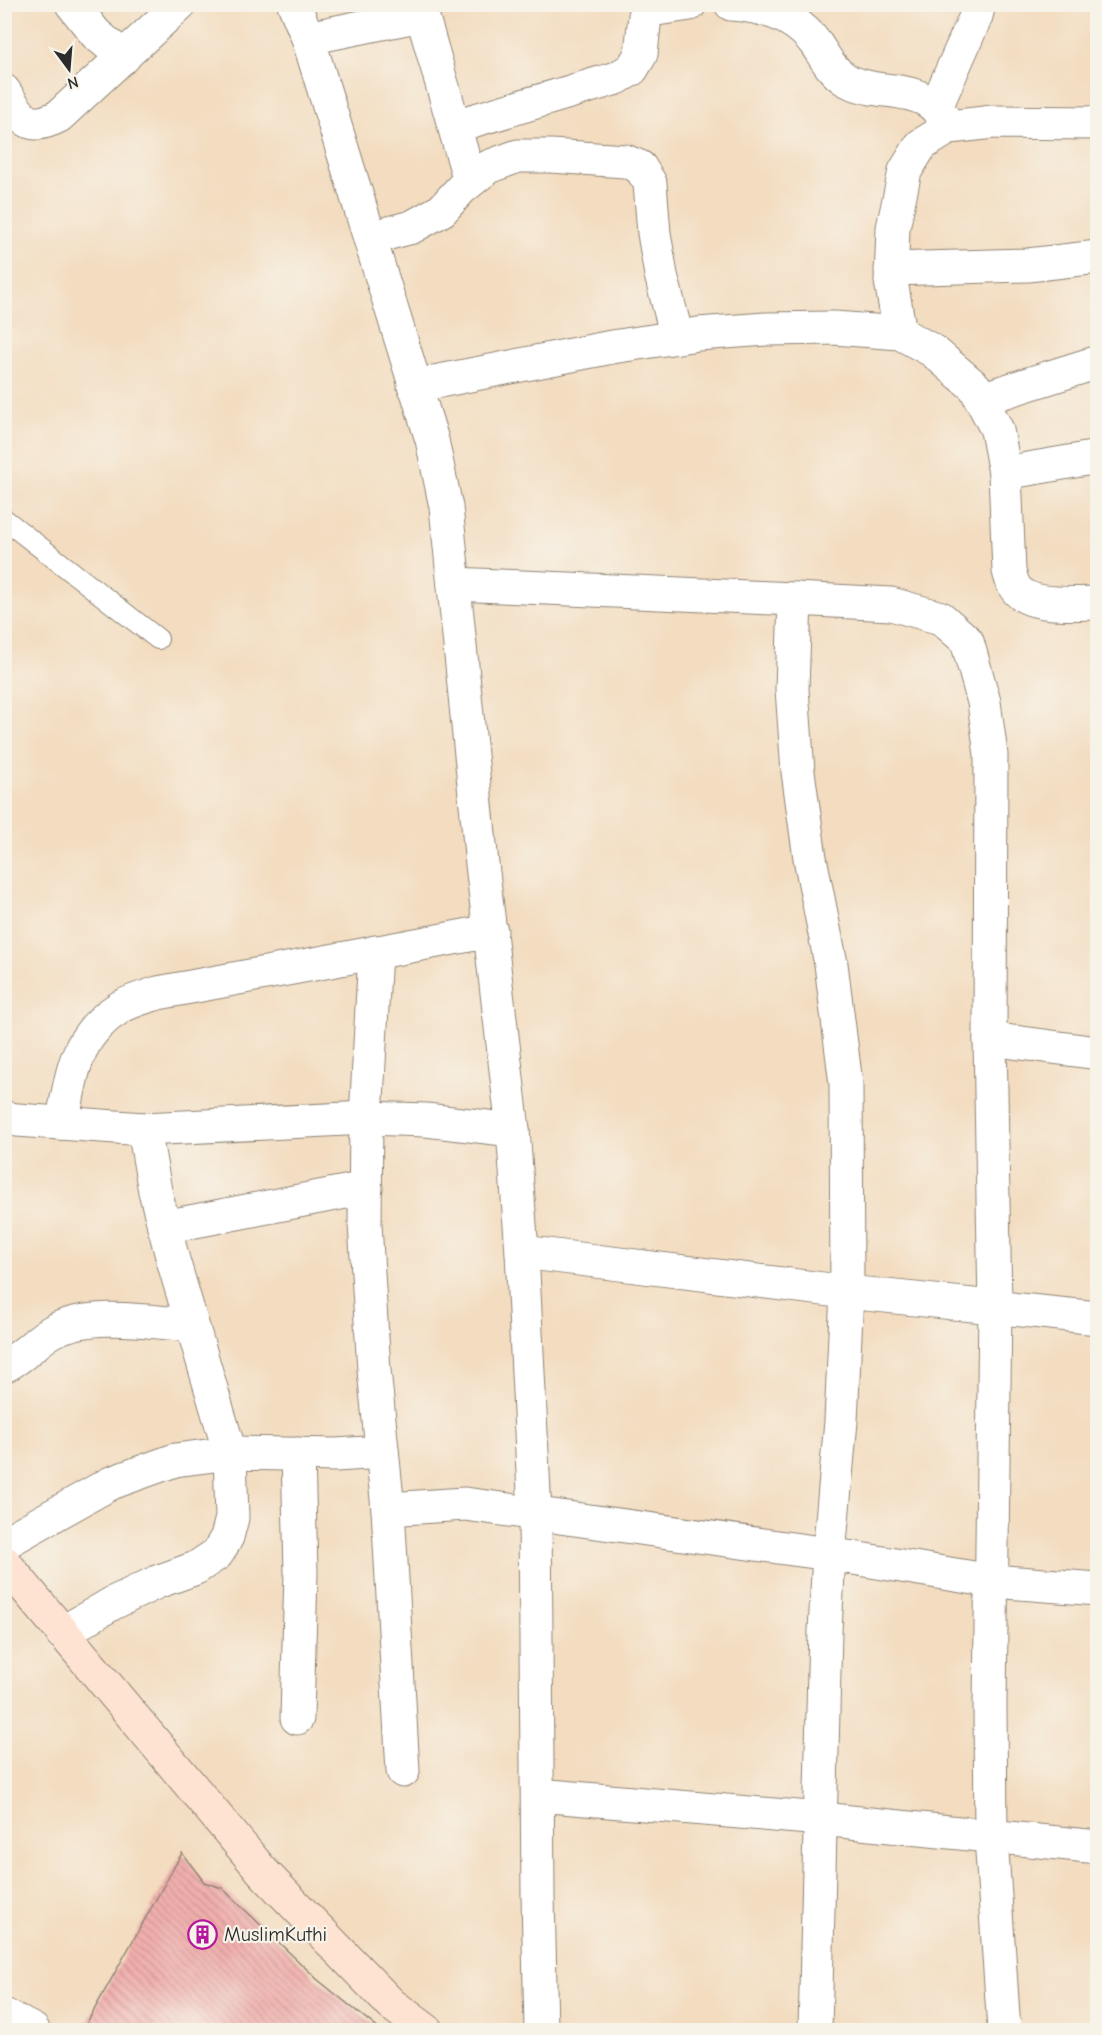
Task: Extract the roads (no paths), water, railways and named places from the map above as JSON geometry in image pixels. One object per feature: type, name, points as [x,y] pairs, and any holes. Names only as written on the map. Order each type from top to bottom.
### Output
[{"type":"main road","points":[[4,1562],[262,1872],[391,2004],[426,2031]]},
{"type":"street","points":[[72,4],[96,34],[124,57]]},
{"type":"street","points":[[4,91],[18,113],[29,123],[44,124],[60,117],[180,4]]},
{"type":"street","points":[[294,4],[308,38],[432,440],[446,507],[513,1130],[522,1252],[535,1513],[541,2031]]},
{"type":"street","points":[[454,126],[617,78],[632,69],[641,54],[645,5],[657,9],[690,4]]},
{"type":"street","points":[[731,4],[746,5],[776,13],[799,25],[815,43],[829,65],[846,81],[918,95],[943,117],[993,122],[1098,123]]},
{"type":"street","points":[[900,333],[891,281],[892,228],[905,171],[921,144],[943,117],[979,4]]},
{"type":"street","points":[[308,38],[406,18],[423,8],[470,181]]},
{"type":"street","points":[[370,238],[412,227],[442,210],[470,181],[488,167],[518,156],[625,161],[640,167],[650,183],[654,233],[661,275],[677,337]]},
{"type":"street","points":[[891,269],[1028,265],[1098,257]]},
{"type":"street","points":[[414,386],[612,347],[677,337],[766,329],[834,328],[900,333],[933,351],[975,387],[997,430],[1005,473],[1009,571],[1012,582],[1020,593],[1032,600],[1056,603],[1098,603]]},
{"type":"street","points":[[981,399],[1098,362]]},
{"type":"street","points":[[1005,473],[1098,456]]},
{"type":"street","points":[[454,584],[891,604],[941,618],[967,641],[984,702],[991,754],[990,1039],[995,1306],[990,1705],[992,1837],[1004,2031]]},
{"type":"street","points":[[795,599],[792,689],[798,772],[810,858],[831,964],[846,1084],[847,1292],[841,1421],[825,1630],[816,2031]]},
{"type":"street","points":[[62,1123],[77,1055],[93,1029],[120,1007],[158,993],[490,931]]},
{"type":"street","points":[[375,952],[366,1118],[365,1224],[374,1370],[388,1509],[403,1771]]},
{"type":"street","points":[[990,1039],[1098,1053]]},
{"type":"street","points":[[4,1118],[144,1129],[366,1118],[426,1120],[513,1130]]},
{"type":"street","points":[[62,1633],[113,1603],[157,1582],[196,1568],[218,1554],[227,1537],[232,1518],[230,1453],[191,1326],[164,1227],[144,1129]]},
{"type":"street","points":[[164,1227],[366,1188]]},
{"type":"street","points":[[522,1252],[847,1292],[1098,1318]]},
{"type":"street","points":[[4,1366],[17,1360],[55,1330],[79,1322],[125,1320],[191,1326]]},
{"type":"street","points":[[4,1543],[111,1483],[175,1460],[230,1453],[336,1455],[382,1452]]},
{"type":"street","points":[[297,1718],[301,1572],[298,1454]]},
{"type":"street","points":[[388,1509],[465,1504],[830,1554],[992,1581],[1098,1589]]},
{"type":"street","points":[[538,1794],[1098,1847]]},
{"type":"street","points":[[4,2015],[33,2031]]},
{"type":"lane","points":[[4,519],[158,639]]},
{"type":"place","name":"MuslimKuthi","points":[[203,1934]]}]
